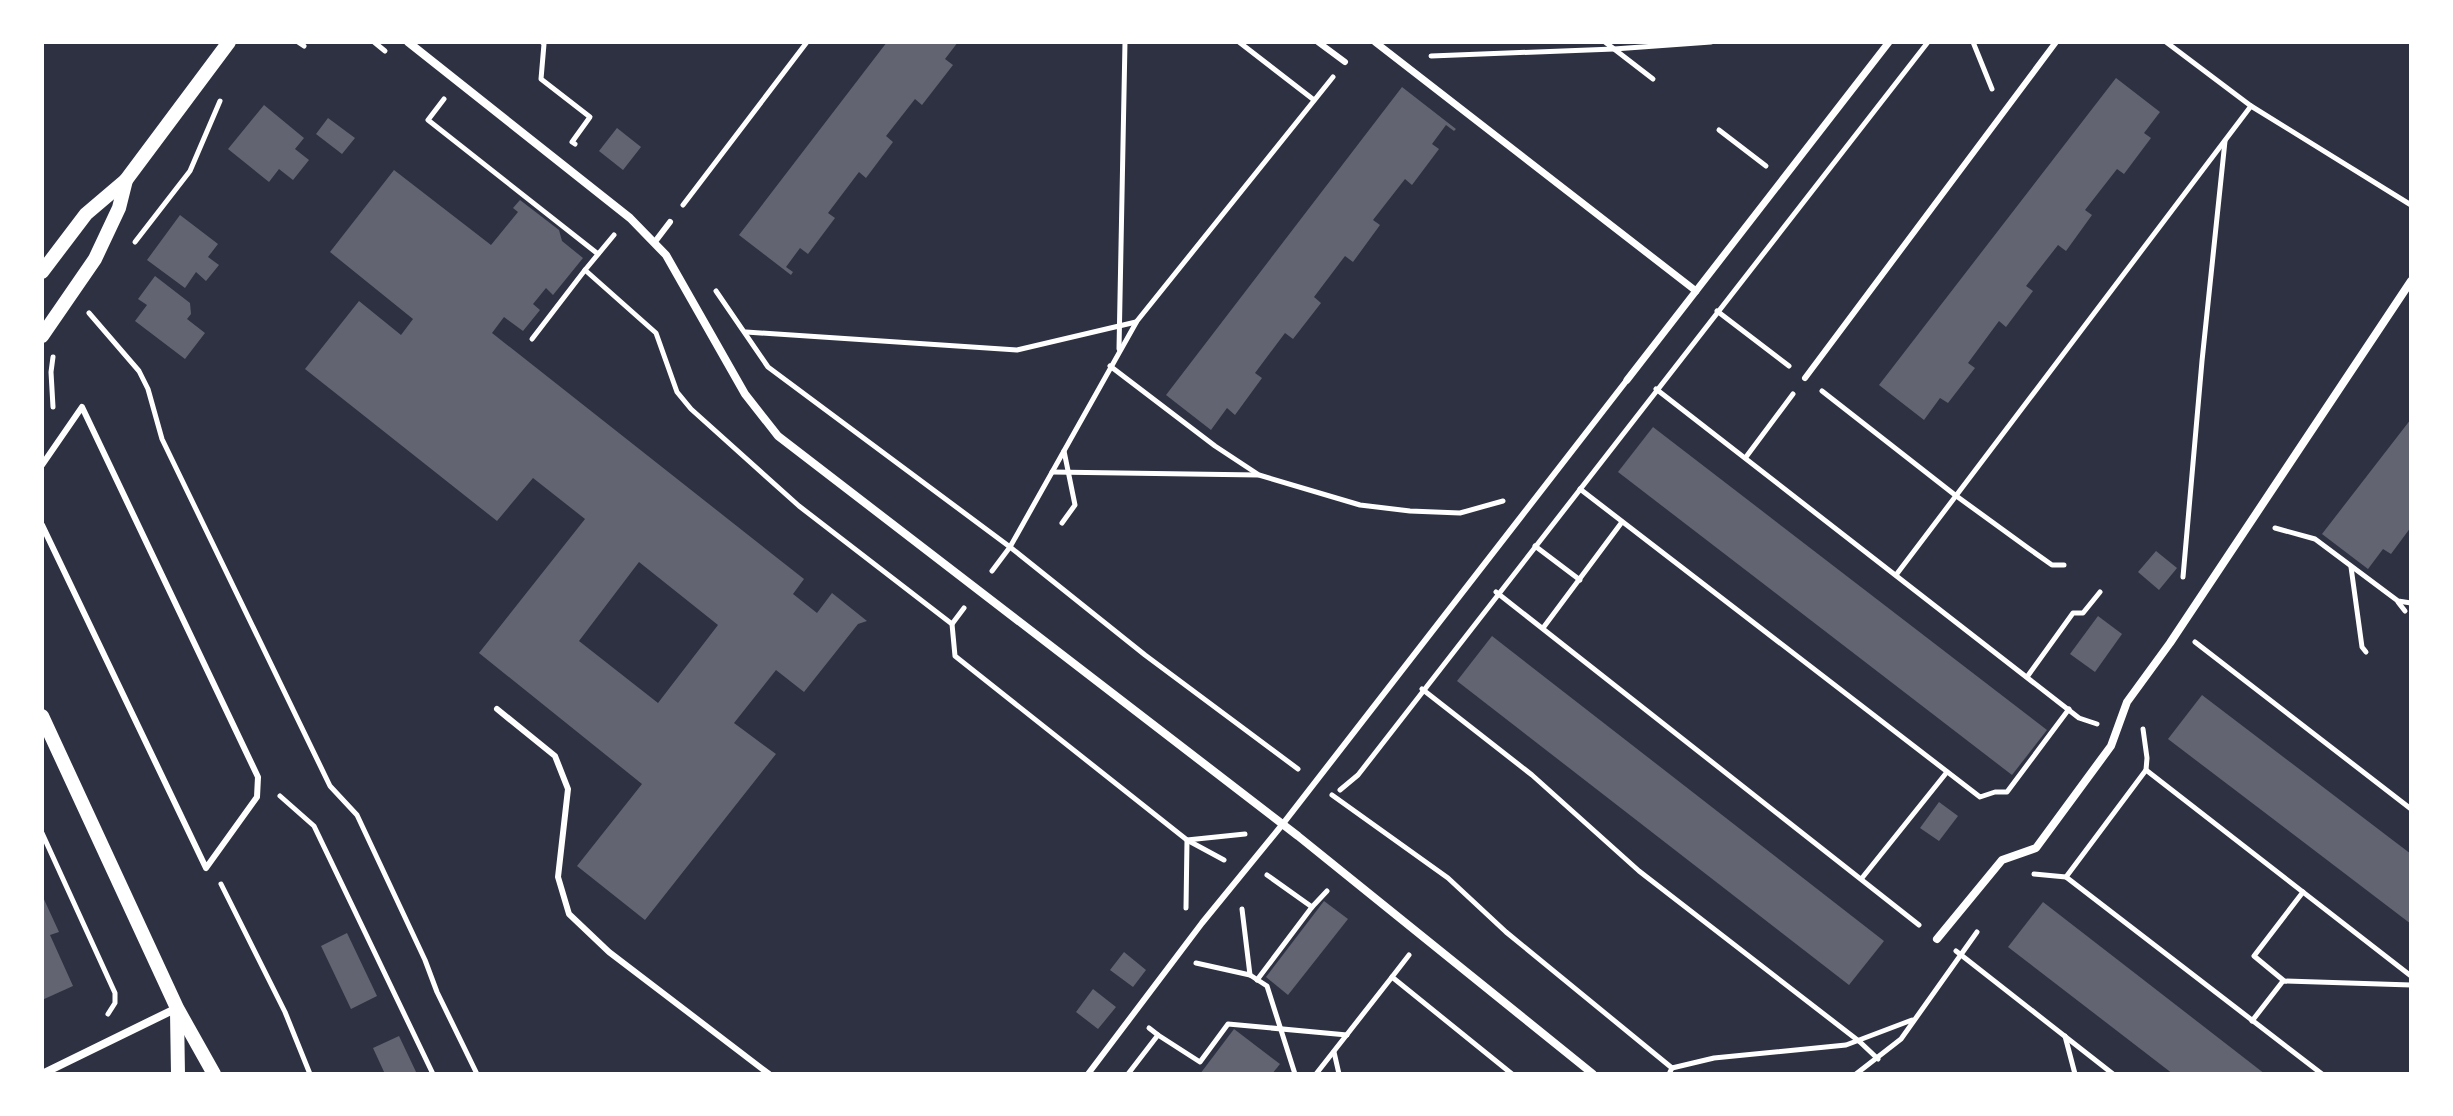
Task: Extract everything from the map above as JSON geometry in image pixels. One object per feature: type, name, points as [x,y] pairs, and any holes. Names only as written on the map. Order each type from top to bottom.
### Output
[{"type":"street","points":[[42,272],[86,214],[126,180],[229,42]]},
{"type":"street","points":[[408,42],[630,218],[666,255],[745,394],[778,436],[1298,836],[1593,1074]]},
{"type":"street","points":[[1375,42],[1696,291]]},
{"type":"street","points":[[1627,380],[1889,42]]},
{"type":"street","points":[[42,336],[101,249],[119,208],[126,180]]},
{"type":"street","points":[[1937,939],[2002,860],[2036,848],[2111,746],[2127,702],[2178,631],[2411,281]]},
{"type":"street","points":[[42,716],[177,1008],[214,1074]]},
{"type":"street","points":[[42,1074],[177,1008]]},
{"type":"street","points":[[177,1008],[178,1074]]},
{"type":"lane","points":[[1318,42],[1345,62]]},
{"type":"lane","points":[[1805,378],[2056,42]]},
{"type":"lane","points":[[654,243],[670,222]]},
{"type":"lane","points":[[1088,1074],[1202,923],[1282,825],[1627,380]]},
{"type":"lane","points":[[42,465],[45,455],[82,407],[258,777],[257,797],[206,868],[42,525]]},
{"type":"lane","points":[[497,709],[555,756],[568,789],[558,877],[569,914],[609,952],[769,1074]]},
{"type":"path","points":[[374,42],[387,51]]},
{"type":"path","points":[[542,42],[541,79],[590,117],[572,142],[584,151]]},
{"type":"path","points":[[670,222],[807,42]]},
{"type":"path","points":[[1119,352],[1125,42]]},
{"type":"path","points":[[1239,42],[1314,100]]},
{"type":"path","points":[[1605,42],[1653,79]]},
{"type":"path","points":[[1394,57],[1614,49],[1711,42]]},
{"type":"path","points":[[1298,836],[1320,808],[1358,775],[1928,42]]},
{"type":"path","points":[[1973,42],[2002,115]]},
{"type":"path","points":[[2166,42],[2251,106],[2411,205]]},
{"type":"path","points":[[978,590],[1010,547],[1137,321],[1345,62]]},
{"type":"path","points":[[436,89],[445,97],[428,120],[598,254]]},
{"type":"path","points":[[126,254],[190,171],[222,97]]},
{"type":"path","points":[[1896,575],[2251,106]]},
{"type":"path","points":[[1719,130],[1783,179]]},
{"type":"path","points":[[2201,595],[2183,584],[2225,140]]},
{"type":"path","points":[[532,339],[617,231]]},
{"type":"path","points":[[585,270],[656,333],[677,392],[691,409],[799,506],[952,624],[955,656],[1187,840],[1244,871],[1268,875],[1312,907]]},
{"type":"path","points":[[711,283],[768,367],[1010,547],[1145,655],[1448,878],[1506,932],[1670,1071],[1714,1058],[1846,1045],[1914,1019]]},
{"type":"path","points":[[1696,291],[1718,312],[1955,495],[2052,565],[2064,565]]},
{"type":"path","points":[[79,315],[85,308],[139,371],[169,453],[330,786],[357,815],[477,1074]]},
{"type":"path","points":[[745,332],[1017,350],[1137,321]]},
{"type":"path","points":[[53,417],[51,372],[55,348]]},
{"type":"path","points":[[1110,366],[1215,446],[1259,475]]},
{"type":"path","points":[[1633,371],[2079,718],[2144,738]]},
{"type":"path","points":[[1746,457],[1805,378]]},
{"type":"path","points":[[1062,523],[1075,505],[1064,450]]},
{"type":"path","points":[[1557,471],[1980,797],[2007,792],[2069,709]]},
{"type":"path","points":[[1051,472],[1259,475],[1360,505],[1410,511],[1460,513],[1518,497],[1531,505]]},
{"type":"path","points":[[1543,628],[1622,522]]},
{"type":"path","points":[[2271,526],[2315,539],[2398,601],[2405,611]]},
{"type":"path","points":[[1512,528],[1580,580]]},
{"type":"path","points":[[2351,566],[2362,647],[2366,652]]},
{"type":"path","points":[[1476,576],[2113,1074]]},
{"type":"path","points":[[2027,677],[2073,613],[2083,613],[2100,592]]},
{"type":"path","points":[[2398,601],[2411,603]]},
{"type":"path","points":[[2178,631],[2411,809]]},
{"type":"path","points":[[1400,673],[1532,775],[1639,871],[1878,1059]]},
{"type":"path","points":[[2146,770],[2411,976]]},
{"type":"path","points":[[1862,878],[1947,772]]},
{"type":"path","points":[[258,777],[314,826],[433,1074]]},
{"type":"path","points":[[42,833],[115,993],[113,1009],[107,1015]]},
{"type":"path","points":[[1187,840],[1256,833],[1269,840]]},
{"type":"path","points":[[1185,945],[1187,840]]},
{"type":"path","points":[[211,861],[285,1012],[310,1074]]},
{"type":"path","points":[[2022,873],[2066,877],[2322,1074]]},
{"type":"path","points":[[1259,886],[1268,875]]},
{"type":"path","points":[[1317,883],[1338,900]]},
{"type":"path","points":[[1257,980],[1327,891]]},
{"type":"path","points":[[2303,892],[2254,956],[2283,981],[2411,985]]},
{"type":"path","points":[[1202,923],[1239,913],[1251,898]]},
{"type":"path","points":[[1242,909],[1250,975]]},
{"type":"path","points":[[1856,1074],[1901,1039],[1978,931]]},
{"type":"path","points":[[1316,1074],[1409,955],[1397,945]]},
{"type":"path","points":[[1175,958],[1250,975],[1267,986],[1295,1074]]},
{"type":"path","points":[[1392,977],[1512,1074]]},
{"type":"path","points":[[2252,1021],[2283,981]]},
{"type":"path","points":[[1158,1035],[1200,1062],[1228,1024],[1347,1035]]},
{"type":"path","points":[[2064,1036],[2075,1074]]},
{"type":"path","points":[[1334,1051],[1339,1074]]},
{"type":"building","points":[[887,42],[958,42],[945,59],[953,65],[922,105],[915,99],[886,136],[893,142],[866,178],[859,172],[828,213],[835,218],[808,254],[800,248],[786,267],[793,272],[791,275],[739,235]]},
{"type":"building","points":[[2116,78],[2160,112],[2144,133],[2151,138],[2124,174],[2117,169],[2085,210],[2092,215],[2066,251],[2058,245],[2026,286],[2033,291],[2006,327],[1999,321],[1968,363],[1975,368],[1948,403],[1940,398],[1924,420],[1879,385]]},
{"type":"building","points":[[1402,87],[1456,129],[1454,131],[1446,125],[1432,144],[1439,149],[1412,185],[1405,179],[1373,220],[1380,225],[1353,262],[1345,256],[1314,297],[1321,303],[1293,339],[1285,333],[1255,373],[1262,378],[1235,415],[1227,408],[1211,430],[1166,395]]},
{"type":"building","points":[[264,105],[304,138],[295,149],[309,160],[293,180],[279,169],[269,182],[228,149]]},
{"type":"building","points":[[328,118],[355,138],[342,154],[316,134]]},
{"type":"building","points":[[617,128],[641,147],[623,170],[599,151]]},
{"type":"building","points":[[394,170],[491,245],[518,212],[513,208],[520,200],[559,230],[562,241],[583,258],[553,295],[546,288],[533,304],[540,310],[523,331],[504,317],[492,333],[804,579],[793,594],[817,613],[832,593],[867,621],[858,624],[804,692],[776,670],[734,723],[776,754],[645,920],[577,866],[642,784],[479,653],[585,519],[533,478],[497,521],[305,369],[359,301],[401,335],[413,319],[330,252]],"holes":[[[639,562],[718,625],[658,703],[579,641]]]},
{"type":"building","points":[[180,215],[218,244],[208,257],[219,265],[206,281],[196,272],[185,288],[147,260]]},
{"type":"building","points":[[155,276],[190,303],[191,314],[187,319],[205,333],[185,359],[135,321],[147,305],[138,299]]},
{"type":"building","points":[[2411,419],[2411,527],[2391,554],[2383,549],[2368,569],[2322,534]]},
{"type":"building","points":[[1653,427],[2047,730],[2012,775],[1618,472]]},
{"type":"building","points":[[2156,551],[2177,568],[2159,590],[2138,572]]},
{"type":"building","points":[[2098,616],[2122,634],[2095,672],[2070,654]]},
{"type":"building","points":[[1492,636],[1884,941],[1849,985],[1457,681]]},
{"type":"building","points":[[2202,695],[2411,854],[2411,924],[2168,739]]},
{"type":"building","points":[[1939,802],[1958,816],[1939,841],[1920,828]]},
{"type":"building","points":[[42,895],[59,932],[50,935],[73,986],[42,1000]]},
{"type":"building","points":[[1324,901],[1348,919],[1288,995],[1266,977]]},
{"type":"building","points":[[2043,902],[2265,1074],[2173,1074],[2008,947]]},
{"type":"building","points":[[347,933],[377,996],[351,1009],[321,946]]},
{"type":"building","points":[[1124,952],[1146,970],[1133,987],[1110,970]]},
{"type":"building","points":[[1093,989],[1116,1007],[1098,1029],[1076,1012]]},
{"type":"building","points":[[1234,1029],[1280,1064],[1272,1074],[1200,1074]]},
{"type":"building","points":[[399,1036],[417,1074],[385,1074],[373,1048]]}]
